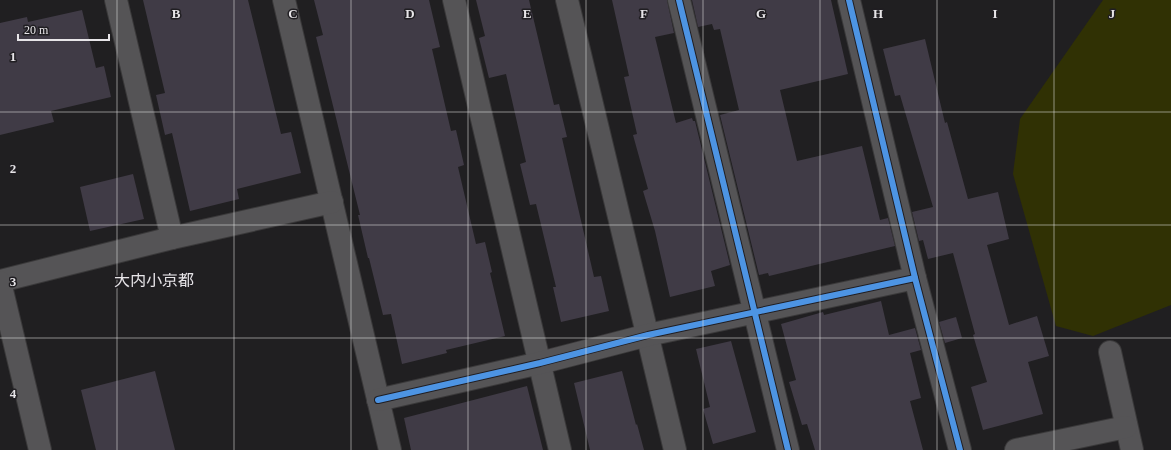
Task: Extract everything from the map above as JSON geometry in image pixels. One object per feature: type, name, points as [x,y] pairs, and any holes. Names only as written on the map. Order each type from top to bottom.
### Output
[{"type":"street","points":[[116,0],[172,238]]},
{"type":"street","points":[[284,0],[390,450]]},
{"type":"street","points":[[454,0],[560,450]]},
{"type":"street","points":[[567,0],[675,450]]},
{"type":"street","points":[[679,0],[788,450]]},
{"type":"street","points":[[848,0],[915,278],[960,450]]},
{"type":"street","points":[[40,450],[0,282],[172,238],[332,202]]},
{"type":"street","points":[[378,400],[540,363],[648,336],[915,278]]},
{"type":"street","points":[[1110,352],[1132,450]]},
{"type":"street","points":[[1016,450],[1126,427]]},
{"type":"shaded area","points":[[1103,0],[1171,0],[1171,305],[1093,336],[1056,326],[1013,174],[1020,119]]},
{"type":"building","points":[[143,0],[248,0],[281,134],[291,132],[301,173],[237,189],[239,199],[190,211],[172,133],[165,135],[156,95],[165,93]]},
{"type":"building","points":[[314,0],[429,0],[440,47],[432,49],[451,131],[456,130],[464,165],[458,167],[476,244],[485,242],[492,272],[490,273],[505,336],[446,350],[447,353],[402,364],[391,314],[383,315],[368,258],[358,215],[360,215],[316,37],[323,35]]},
{"type":"building","points":[[476,0],[529,0],[554,105],[559,104],[567,137],[562,138],[594,277],[601,276],[609,311],[561,322],[553,287],[556,287],[536,204],[530,205],[520,164],[526,162],[506,74],[489,78],[479,38],[485,36]]},
{"type":"building","points":[[612,0],[667,0],[674,33],[655,37],[676,123],[692,118],[693,121],[695,121],[730,265],[711,271],[715,286],[670,297],[655,231],[643,191],[648,189],[633,135],[637,134],[624,77],[629,76]]},
{"type":"building","points":[[692,0],[831,0],[848,74],[780,90],[797,161],[862,146],[880,220],[888,218],[895,246],[769,276],[768,273],[759,275],[720,115],[739,110],[720,29],[714,30],[712,24],[698,27]]},
{"type":"building","points":[[82,10],[96,68],[104,66],[111,97],[51,111],[54,122],[0,135],[0,23],[27,17],[28,22]]},
{"type":"building","points":[[925,39],[945,123],[947,122],[968,199],[998,192],[1009,239],[987,245],[1009,325],[1037,316],[1049,356],[1028,362],[1043,414],[983,430],[971,387],[987,382],[973,335],[975,334],[953,253],[928,259],[923,240],[919,241],[912,212],[933,207],[900,95],[895,96],[883,49]]},
{"type":"building","points":[[133,174],[144,219],[90,231],[80,187]]},
{"type":"building","points":[[881,301],[889,335],[915,328],[921,350],[910,353],[921,398],[910,401],[923,450],[815,450],[807,424],[802,425],[789,382],[796,380],[781,324],[823,312],[824,315]]},
{"type":"building","points":[[956,317],[962,338],[945,343],[939,322]]},
{"type":"building","points":[[731,341],[756,432],[713,444],[703,409],[710,407],[696,349]]},
{"type":"building","points":[[155,371],[175,450],[96,450],[81,390]]},
{"type":"building","points":[[622,371],[644,450],[590,450],[574,383]]},
{"type":"building","points":[[527,386],[543,450],[411,450],[404,418]]},
{"type":"cycle path","points":[[679,0],[788,450]]},
{"type":"cycle path","points":[[849,0],[915,278],[960,450]]},
{"type":"cycle path","points":[[378,400],[540,363],[648,335],[915,278]]},
{"type":"district","name":"大内小京都","points":[[154,280]]}]
